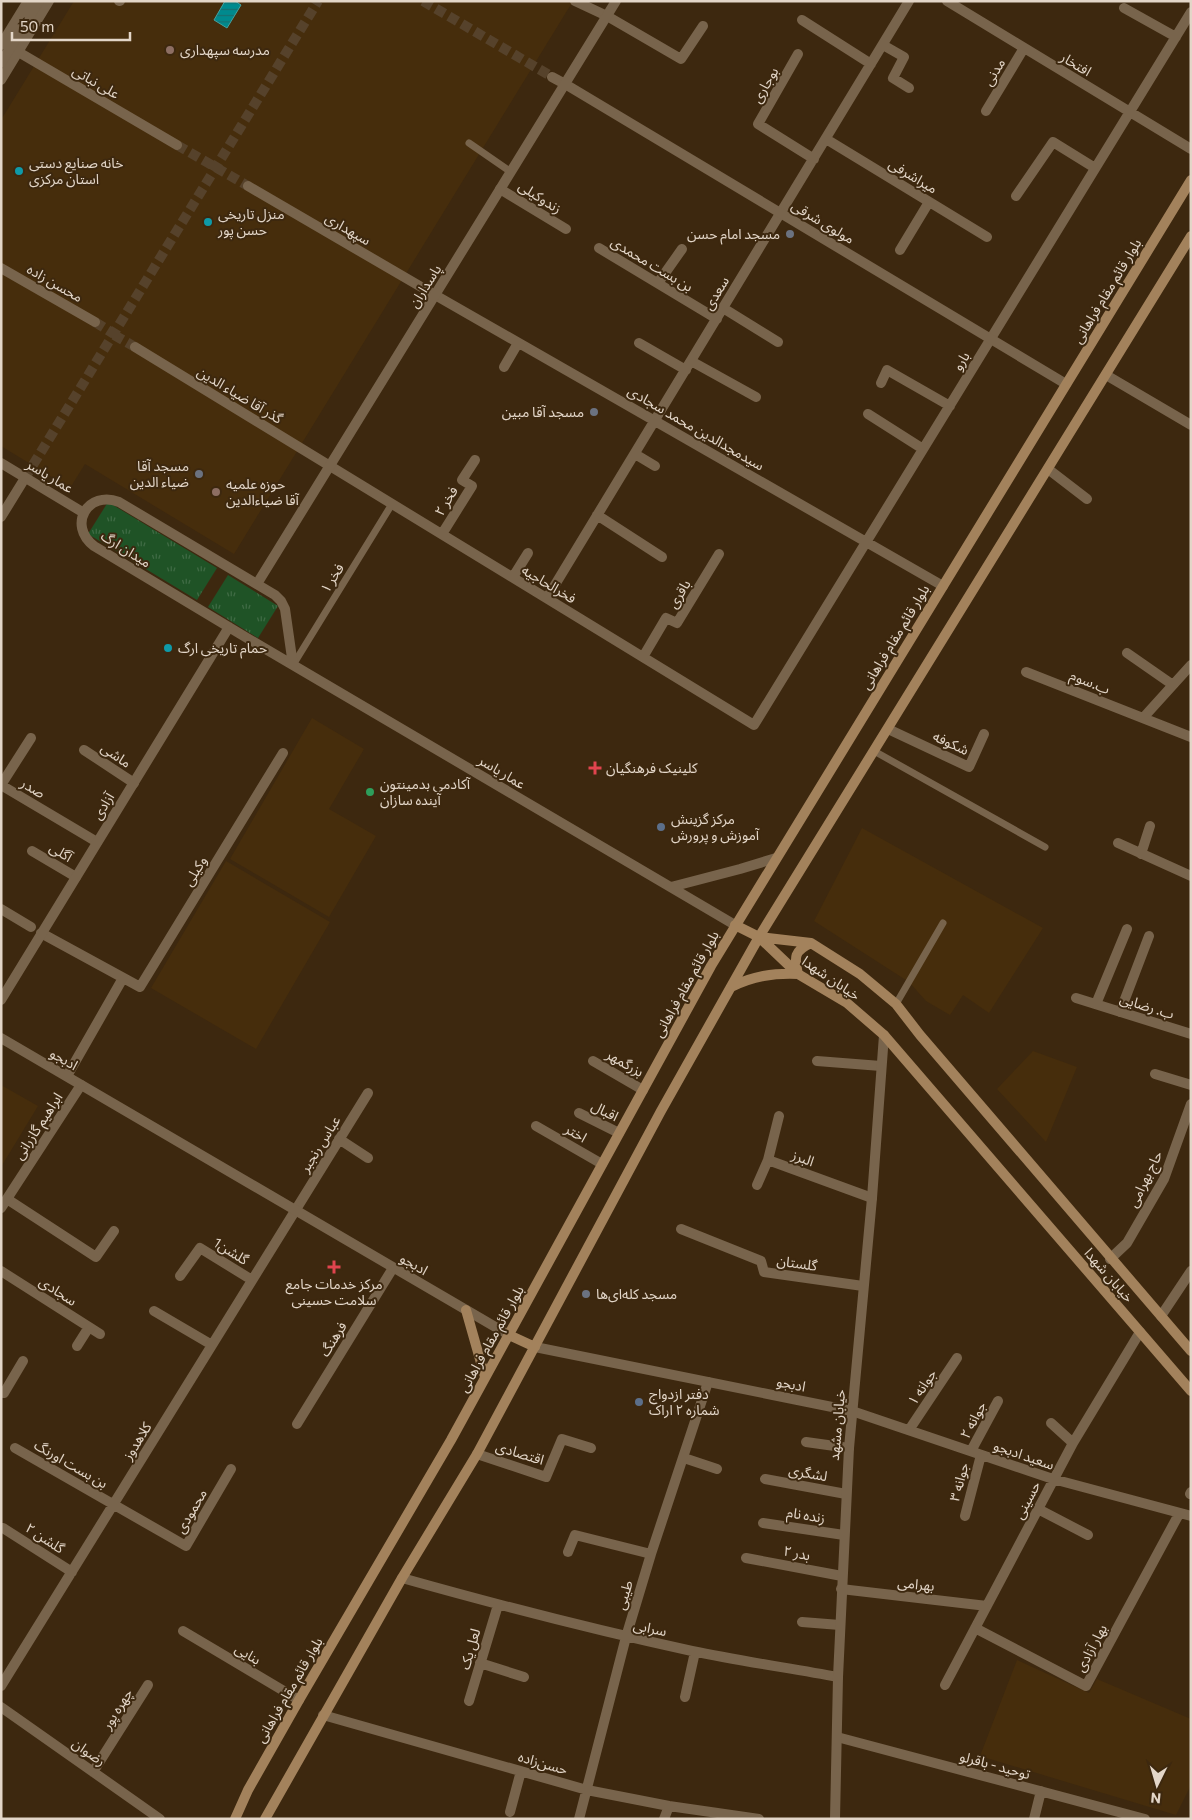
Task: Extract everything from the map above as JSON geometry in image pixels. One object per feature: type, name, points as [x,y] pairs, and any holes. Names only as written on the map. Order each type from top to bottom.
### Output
[{"type":"main road","name":"بلوار قائم مقام فراهانی","points":[[235,1819],[248,1790],[299,1700],[451,1440],[735,925],[1191,180]]},
{"type":"main road","points":[[264,1819],[402,1578],[477,1454],[661,1111],[759,937],[1191,236]]},
{"type":"main road","points":[[735,925],[759,937]]},
{"type":"main road","name":"خیابان شهدا","points":[[759,937],[811,943],[860,974],[896,1004],[920,1035],[1110,1259],[1191,1351]]},
{"type":"main road","name":"خیابان شهدا","points":[[759,937],[798,974],[847,1004],[884,1035],[1191,1391]]},
{"type":"main road","points":[[730,988],[749,979],[767,974],[798,974],[795,963],[796,955],[801,948],[811,943]]},
{"type":"main road","points":[[466,1310],[485,1377]]},
{"type":"main road","name":"ادبجو","points":[[509,1336],[535,1347]]},
{"type":"street","points":[[1,62],[28,1]]},
{"type":"street","points":[[1,80],[7,46],[39,1]]},
{"type":"street","points":[[7,46],[50,1]]},
{"type":"street","points":[[575,1],[607,16],[681,59],[703,26]]},
{"type":"street","name":"پاسداران","points":[[257,584],[616,1]]},
{"type":"street","name":"سعدی","points":[[547,598],[909,1]]},
{"type":"street","name":"افتخار","points":[[947,1],[1191,149]]},
{"type":"street","points":[[1124,8],[1176,37]]},
{"type":"street","name":"بارو","points":[[754,725],[1191,12]]},
{"type":"street","points":[[802,20],[871,64]]},
{"type":"street","points":[[883,45],[904,57],[892,78],[909,88]]},
{"type":"street","name":"علی نباتی","points":[[7,46],[177,145]]},
{"type":"street","name":"مدنی","points":[[986,111],[1024,48]]},
{"type":"street","name":"بوجاری","points":[[798,54],[758,124],[814,159]]},
{"type":"street","name":"مولوی شرقی","points":[[552,76],[1066,384]]},
{"type":"street","name":"میراشرفی","points":[[826,139],[987,237]]},
{"type":"street","points":[[1016,196],[1053,142],[1095,168]]},
{"type":"street","name":"سپهداری","points":[[248,186],[435,295]]},
{"type":"street","name":"زندوکیلی","points":[[500,189],[566,229]]},
{"type":"street","points":[[900,250],[929,202]]},
{"type":"street","name":"بن بست محمدی","points":[[599,248],[717,319]]},
{"type":"street","points":[[658,283],[682,249]]},
{"type":"street","name":"محسن زاده","points":[[1,268],[95,322]]},
{"type":"street","name":"سیدمجدالدین محمد سجادی","points":[[435,295],[943,586]]},
{"type":"street","points":[[723,308],[778,342]]},
{"type":"street","points":[[504,367],[518,343]]},
{"type":"street","points":[[639,343],[756,397]]},
{"type":"street","name":"گذر آقا ضیاء الدین","points":[[135,347],[330,466]]},
{"type":"street","points":[[881,383],[887,370],[950,406]]},
{"type":"street","points":[[1106,375],[1191,425]]},
{"type":"street","points":[[868,414],[923,449]]},
{"type":"street","points":[[635,454],[655,466]]},
{"type":"street","name":"فخر ۲","points":[[442,534],[472,486],[462,480],[475,460]]},
{"type":"street","name":"عمار یاسر","points":[[1,463],[84,513]]},
{"type":"street","name":"فخرالحاجیه","points":[[330,466],[754,725]]},
{"type":"street","points":[[1048,469],[1087,499]]},
{"type":"street","points":[[1,517],[25,478]]},
{"type":"street","points":[[84,513],[89,506],[103,499],[119,502],[275,595],[281,600],[285,609],[293,665]]},
{"type":"street","name":"میدان ارگ","points":[[84,513],[81,527],[88,541],[254,642]]},
{"type":"street","points":[[597,515],[662,557]]},
{"type":"street","points":[[513,578],[528,553]]},
{"type":"street","name":"باقری","points":[[643,657],[666,618],[678,623],[719,554]]},
{"type":"street","name":"آزادی","points":[[1,1000],[229,627]]},
{"type":"street","name":"عمار یاسر","points":[[254,642],[735,925]]},
{"type":"street","points":[[1127,653],[1173,685]]},
{"type":"street","points":[[1143,718],[1191,665]]},
{"type":"street","name":"ب.سوم","points":[[1026,672],[1191,737]]},
{"type":"street","name":"شکوفه","points":[[888,729],[969,767],[984,734]]},
{"type":"street","name":"صدر","points":[[31,738],[1,785],[97,842]]},
{"type":"street","name":"ماشی","points":[[84,750],[134,782]]},
{"type":"street","name":"وکیلی","points":[[41,932],[140,987],[283,753]]},
{"type":"street","points":[[1141,854],[1150,826]]},
{"type":"street","points":[[1118,843],[1191,876]]},
{"type":"street","name":"آگلی","points":[[32,851],[76,877]]},
{"type":"street","points":[[671,887],[776,858]]},
{"type":"street","points":[[1,909],[31,927]]},
{"type":"street","name":"ب. رضایی","points":[[1096,1004],[1127,929]]},
{"type":"street","points":[[1120,1012],[1149,936]]},
{"type":"street","points":[[67,1076],[123,978]]},
{"type":"street","name":"ب. رضایی","points":[[1076,998],[1191,1034]]},
{"type":"street","name":"خیابان مشهد","points":[[835,1819],[838,1677],[846,1494],[884,1035]]},
{"type":"street","name":"ادبجو","points":[[1,1038],[509,1336]]},
{"type":"street","name":"بزرگمهر","points":[[594,1061],[643,1090]]},
{"type":"street","points":[[817,1061],[881,1066]]},
{"type":"street","points":[[1155,1074],[1191,1085]]},
{"type":"street","name":"ابراهیم گازرانی","points":[[4,1203],[81,1085]]},
{"type":"street","name":"عباس رنجبر","points":[[295,1210],[368,1093]]},
{"type":"street","name":"حاج بهرامی","points":[[1110,1259],[1127,1243],[1164,1179],[1191,1104]]},
{"type":"street","name":"اقبال","points":[[579,1113],[619,1134]]},
{"type":"street","points":[[757,1185],[768,1160],[780,1116]]},
{"type":"street","name":"اختر","points":[[536,1126],[602,1164]]},
{"type":"street","points":[[339,1139],[368,1158]]},
{"type":"street","name":"البرز","points":[[768,1160],[872,1198]]},
{"type":"street","points":[[4,1203],[96,1257],[114,1231]]},
{"type":"street","name":"کلاهدوز","points":[[1,1686],[295,1210]]},
{"type":"street","name":"گلستان","points":[[681,1229],[762,1261],[764,1272],[863,1286]]},
{"type":"street","name":"گلشن1","points":[[180,1276],[200,1248],[252,1280]]},
{"type":"street","name":"فرهنگ","points":[[297,1424],[393,1268]]},
{"type":"street","points":[[1161,1316],[1191,1270]]},
{"type":"street","name":"سجادی","points":[[1,1271],[100,1334]]},
{"type":"street","points":[[154,1311],[212,1345]]},
{"type":"street","points":[[77,1346],[89,1327]]},
{"type":"street","name":"حسینی","points":[[945,1685],[1073,1443],[1140,1332]]},
{"type":"street","name":"ادبجو","points":[[535,1347],[852,1411]]},
{"type":"street","name":"جوانه ۱","points":[[909,1430],[957,1358]]},
{"type":"street","points":[[1,1391],[4,1393],[23,1361]]},
{"type":"street","name":"طیبی","points":[[579,1819],[626,1637],[650,1554],[684,1458],[708,1382]]},
{"type":"street","name":"جوانه ۲","points":[[976,1453],[998,1401]]},
{"type":"street","name":"سعید ادبجو","points":[[852,1411],[1054,1479],[1191,1516]]},
{"type":"street","points":[[1051,1423],[1073,1443]]},
{"type":"street","name":"اقتصادی","points":[[477,1454],[546,1477],[562,1438],[591,1448]]},
{"type":"street","points":[[806,1442],[849,1448]]},
{"type":"street","name":"بن بست اورنگ","points":[[15,1448],[114,1504]]},
{"type":"street","name":"جوانه ۳","points":[[964,1516],[976,1453]]},
{"type":"street","points":[[684,1458],[717,1469]]},
{"type":"street","name":"محمودی","points":[[114,1504],[186,1546],[230,1469]]},
{"type":"street","name":"لشگری","points":[[765,1479],[846,1494]]},
{"type":"street","points":[[1038,1509],[1088,1535]]},
{"type":"street","name":"بهار آزادی","points":[[975,1628],[1086,1686],[1179,1514]]},
{"type":"street","name":"زنده نام","points":[[763,1523],[844,1535]]},
{"type":"street","name":"گلشن ۲","points":[[3,1528],[72,1572]]},
{"type":"street","points":[[568,1552],[575,1535],[650,1554]]},
{"type":"street","name":"بدر ۲","points":[[746,1558],[842,1576]]},
{"type":"street","name":"سرابی","points":[[402,1578],[498,1605],[626,1637],[695,1652],[838,1677]]},
{"type":"street","name":"بهرامی","points":[[841,1589],[987,1606]]},
{"type":"street","name":"لعل یک","points":[[470,1701],[498,1605]]},
{"type":"street","points":[[802,1622],[840,1625]]},
{"type":"street","name":"بنایی","points":[[183,1631],[299,1700]]},
{"type":"street","points":[[685,1698],[695,1652]]},
{"type":"street","points":[[480,1663],[524,1677]]},
{"type":"street","name":"چهره پور","points":[[93,1772],[148,1686]]},
{"type":"street","name":"رضوان","points":[[1,1706],[160,1819]]},
{"type":"street","name":"حسن‌زاده","points":[[323,1715],[587,1790],[669,1806],[759,1819]]},
{"type":"street","name":"توحید - باقرلو","points":[[837,1737],[1145,1819]]},
{"type":"street","points":[[510,1812],[521,1772]]},
{"type":"street","points":[[1034,1819],[1041,1791]]},
{"type":"street","points":[[664,1819],[669,1806]]},
{"type":"lane","points":[[469,143],[511,172]]},
{"type":"lane","name":"فخر ۱","points":[[293,665],[392,504]]},
{"type":"lane","points":[[874,751],[1045,847]]},
{"type":"lane","points":[[896,1004],[943,923]]},
{"type":"shaded area","points":[[74,1],[573,1],[234,554],[85,464],[70,488],[1,446],[1,120]]},
{"type":"shaded area","points":[[312,718],[364,749],[329,809],[376,836],[329,917],[230,859]]},
{"type":"shaded area","points":[[862,828],[1043,928],[989,1013],[963,995],[950,1015],[926,1001],[909,982],[814,921]]},
{"type":"shaded area","points":[[226,861],[330,922],[256,1049],[151,988]]},
{"type":"shaded area","points":[[1033,1051],[1077,1067],[1046,1142],[997,1089]]},
{"type":"shaded area","points":[[1,1085],[38,1106],[1,1167]]},
{"type":"shaded area","points":[[1017,1660],[1089,1693],[1097,1679],[1191,1719],[1191,1785],[1176,1815],[980,1756]]},
{"type":"green space","points":[[108,502],[217,568],[197,600],[88,534]]},
{"type":"green space","points":[[228,575],[278,606],[258,638],[208,607]]},
{"type":"water","points":[[225,1],[235,1],[241,5],[227,28],[214,20]]},
{"type":"tunnel","points":[[25,478],[318,1]]},
{"type":"tunnel","points":[[423,1],[549,75]]},
{"type":"tunnel","points":[[177,145],[248,186]]},
{"type":"tunnel","points":[[95,322],[114,334]]},
{"type":"tunnel","points":[[114,335],[135,347]]},
{"type":"place","name":"مدرسه سپهداری","points":[[170,50]]},
{"type":"place","name":"خانه صنایع دستی استان مرکزی","points":[[19,171]]},
{"type":"place","name":"منزل تاریخی حسن پور","points":[[208,222]]},
{"type":"place","name":"مسجد امام حسن","points":[[790,234]]},
{"type":"place","name":"مسجد آقا مبین","points":[[594,412]]},
{"type":"place","name":"مسجد آقا ضیاء الدین","points":[[199,474]]},
{"type":"place","name":"حوزه علمیه آقا ضیاءالدین","points":[[216,492]]},
{"type":"place","name":"حمام تاریخی ارگ","points":[[168,648]]},
{"type":"place","name":"کلینیک فرهنگیان","points":[[595,768]]},
{"type":"place","name":"آکادمی بدمینتون آینده سازان","points":[[370,792]]},
{"type":"place","name":"مرکز گزینش آموزش و پرورش","points":[[661,827]]},
{"type":"place","name":"مرکز خدمات جامع سلامت حسینی","points":[[334,1267]]},
{"type":"place","name":"مسجد کله‌ای‌ها","points":[[586,1294]]},
{"type":"place","name":"دفتر ازدواج شماره ۲ اراک","points":[[639,1402]]}]
